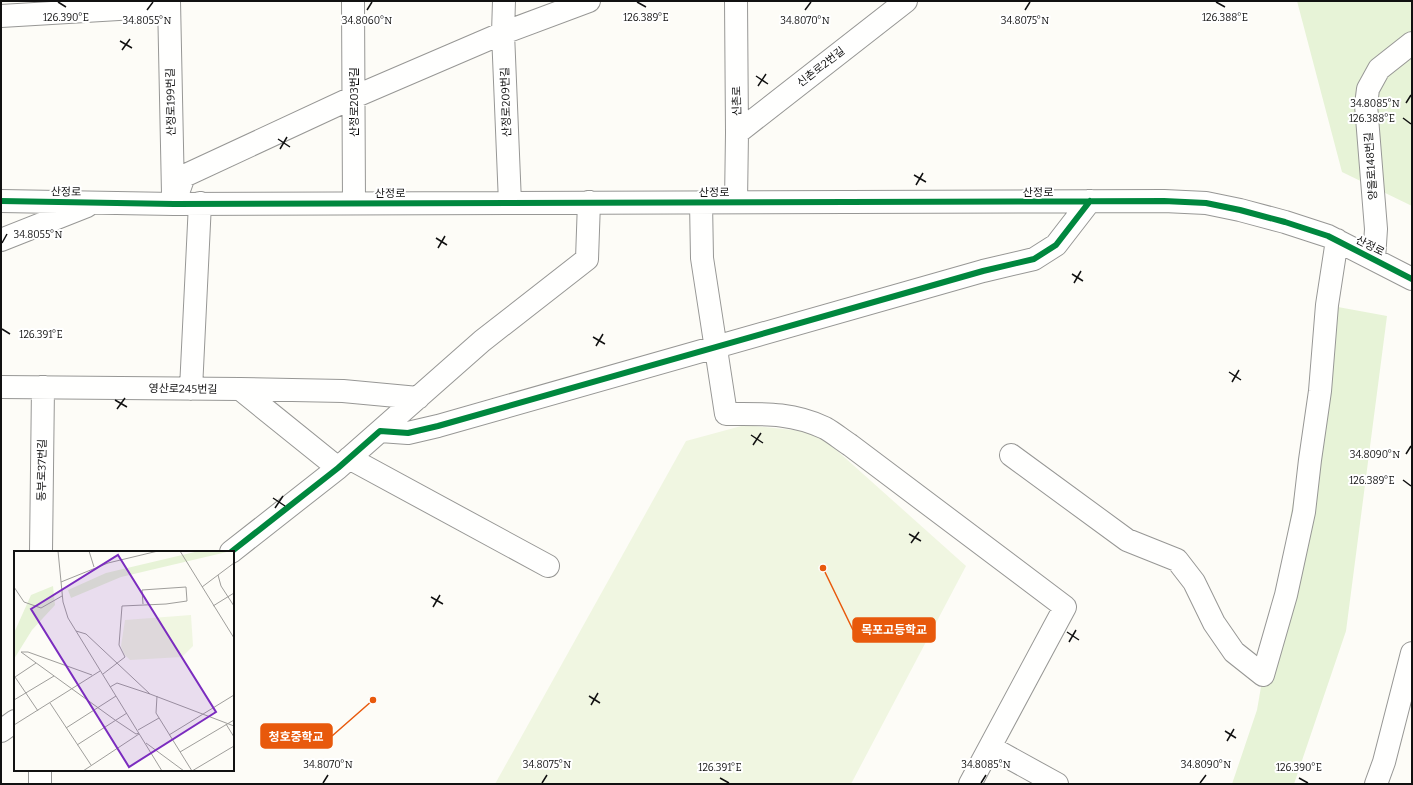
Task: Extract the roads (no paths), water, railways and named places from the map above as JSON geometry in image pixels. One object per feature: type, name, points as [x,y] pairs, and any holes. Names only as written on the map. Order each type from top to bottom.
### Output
[{"type":"street","name":"산정로203번길","points":[[353,1],[354,203]]},
{"type":"street","name":"산정로209번길","points":[[504,1],[503,33],[510,203]]},
{"type":"street","points":[[174,204],[184,176],[354,97],[503,33],[588,1]]},
{"type":"street","name":"신촌로","points":[[736,1],[736,202]]},
{"type":"street","name":"신촌로2번길","points":[[737,133],[906,1]]},
{"type":"street","points":[[1,16],[169,3]]},
{"type":"street","name":"산정로199번길","points":[[169,3],[174,204]]},
{"type":"street","name":"양을로148번길","points":[[1374,259],[1376,229],[1366,105],[1368,89],[1379,69],[1412,43]]},
{"type":"street","name":"산정로","points":[[1,201],[174,204],[1090,201],[1164,201],[1206,203],[1285,222],[1328,236],[1412,279]]},
{"type":"street","points":[[380,431],[408,433],[438,426],[983,271],[1034,259],[1056,245],[1090,201]]},
{"type":"street","points":[[1,240],[97,202]]},
{"type":"street","points":[[232,551],[344,463],[482,341],[587,259],[589,202]]},
{"type":"street","points":[[701,202],[702,258],[726,414],[776,414],[797,418],[826,429],[1065,607],[970,784]]},
{"type":"street","points":[[190,389],[200,204]]},
{"type":"street","points":[[1011,455],[1127,540],[1177,560],[1194,582],[1214,623],[1234,652],[1263,675],[1286,595],[1304,512],[1320,391],[1327,305],[1337,240]]},
{"type":"street","name":"영산로245번길","points":[[1,388],[43,387],[343,391],[418,398]]},
{"type":"street","name":"동부로37번길","points":[[41,551],[43,387]]},
{"type":"street","points":[[240,389],[344,463],[548,566]]},
{"type":"street","points":[[1376,784],[1386,755],[1412,653]]},
{"type":"street","points":[[1,731],[14,722]]},
{"type":"street","points":[[990,747],[1057,784]]},
{"type":"street","points":[[40,771],[40,784]]},
{"type":"place","name":"목포고등학교","points":[[823,568]]},
{"type":"place","name":"청호중학교","points":[[373,700]]}]
